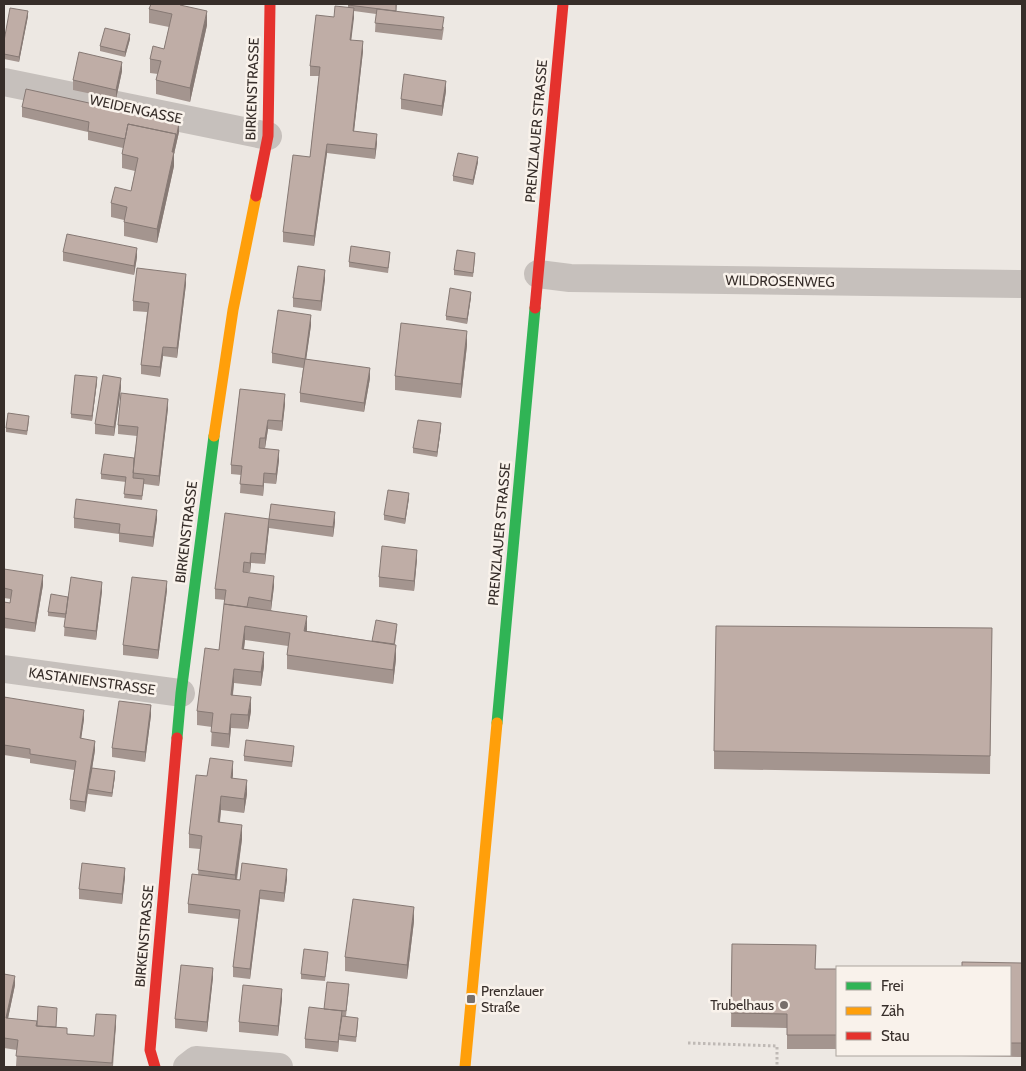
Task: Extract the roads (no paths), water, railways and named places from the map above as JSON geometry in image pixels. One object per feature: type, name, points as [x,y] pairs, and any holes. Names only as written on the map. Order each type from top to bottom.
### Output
[{"type":"street","name":"BIRKENSTRASSE","points":[[155,1067],[150,1050],[181,693],[206,490],[233,310],[268,136],[270,4]]},
{"type":"street","name":"PRENZLAUER STRASSE","points":[[465,1067],[563,4]]},
{"type":"street","name":"WEIDENGASSE","points":[[4,82],[268,136]]},
{"type":"street","name":"WILDROSENWEG","points":[[538,274],[570,278],[1022,284]]},
{"type":"street","name":"KASTANIENSTRASSE","points":[[4,669],[181,693]]},
{"type":"street","points":[[187,1067],[196,1060],[279,1067]]},
{"type":"place","name":"Prenzlauer Straße","points":[[471,999]]},
{"type":"place","name":"Trubelhaus","points":[[784,1005]]}]
